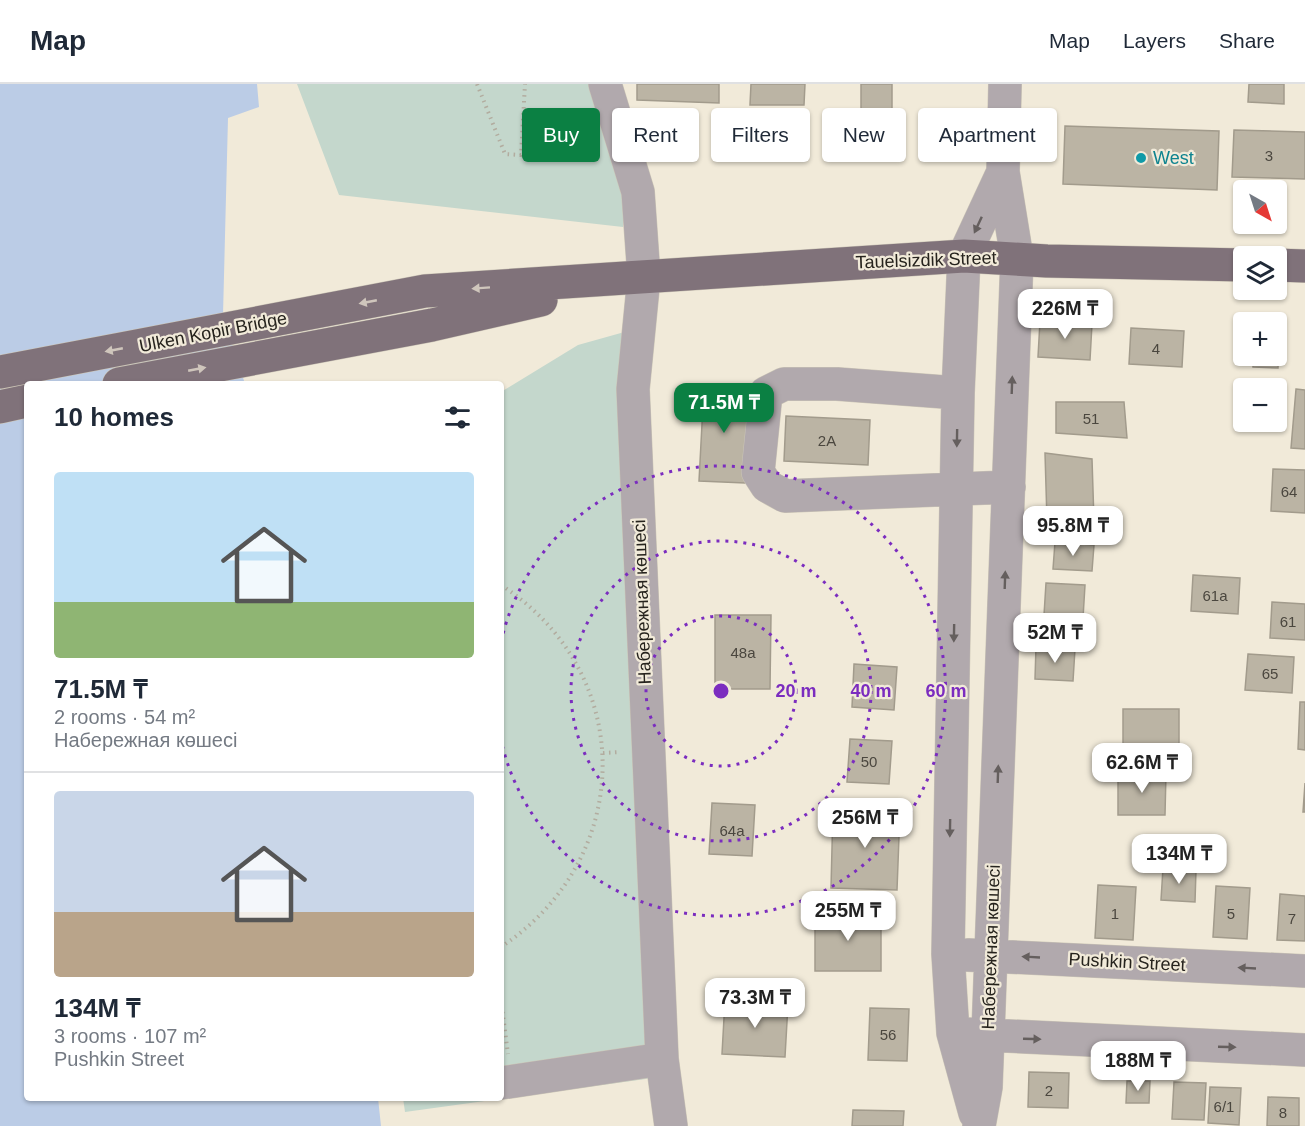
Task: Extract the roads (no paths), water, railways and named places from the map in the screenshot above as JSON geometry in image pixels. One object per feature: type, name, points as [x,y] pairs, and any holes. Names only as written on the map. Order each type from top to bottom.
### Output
[{"type":"main road","name":"Tauelsіzdіk Street","points":[[644,277],[964,256],[1047,261],[1233,265]]},
{"type":"main road","points":[[1287,265],[1305,266]]},
{"type":"main road","name":"Ulken Kopir Bridge","points":[[0,372],[425,291],[644,277]]},
{"type":"main road","name":"Ulken Kopir Bridge","points":[[135,381],[432,325],[644,277]]},
{"type":"main road","points":[[0,406],[24,402]]},
{"type":"street","name":"Набережная көшесі","points":[[605,84],[638,192],[644,277],[633,389],[662,1059],[670,1126]]},
{"type":"street","name":"Набережная көшесі","points":[[978,1126],[986,1087],[1017,258],[1003,172],[1005,84]]},
{"type":"street","points":[[978,1126],[953,1033],[948,954],[958,393],[964,256],[1003,172]]},
{"type":"street","points":[[958,393],[837,384],[784,384],[766,393],[758,472],[767,486],[785,496],[956,491],[1009,487]]},
{"type":"street","name":"Pushkin Street","points":[[948,954],[1305,971]]},
{"type":"street","points":[[953,1033],[988,1037],[1305,1050]]},
{"type":"street","points":[[506,1082],[662,1059]]},
{"type":"water","points":[[0,84],[257,84],[259,107],[228,118],[223,315],[244,381],[24,381],[24,1101],[378,1101],[381,1126],[0,1126]]},
{"type":"place","name":"West","points":[[1141,158]]}]
